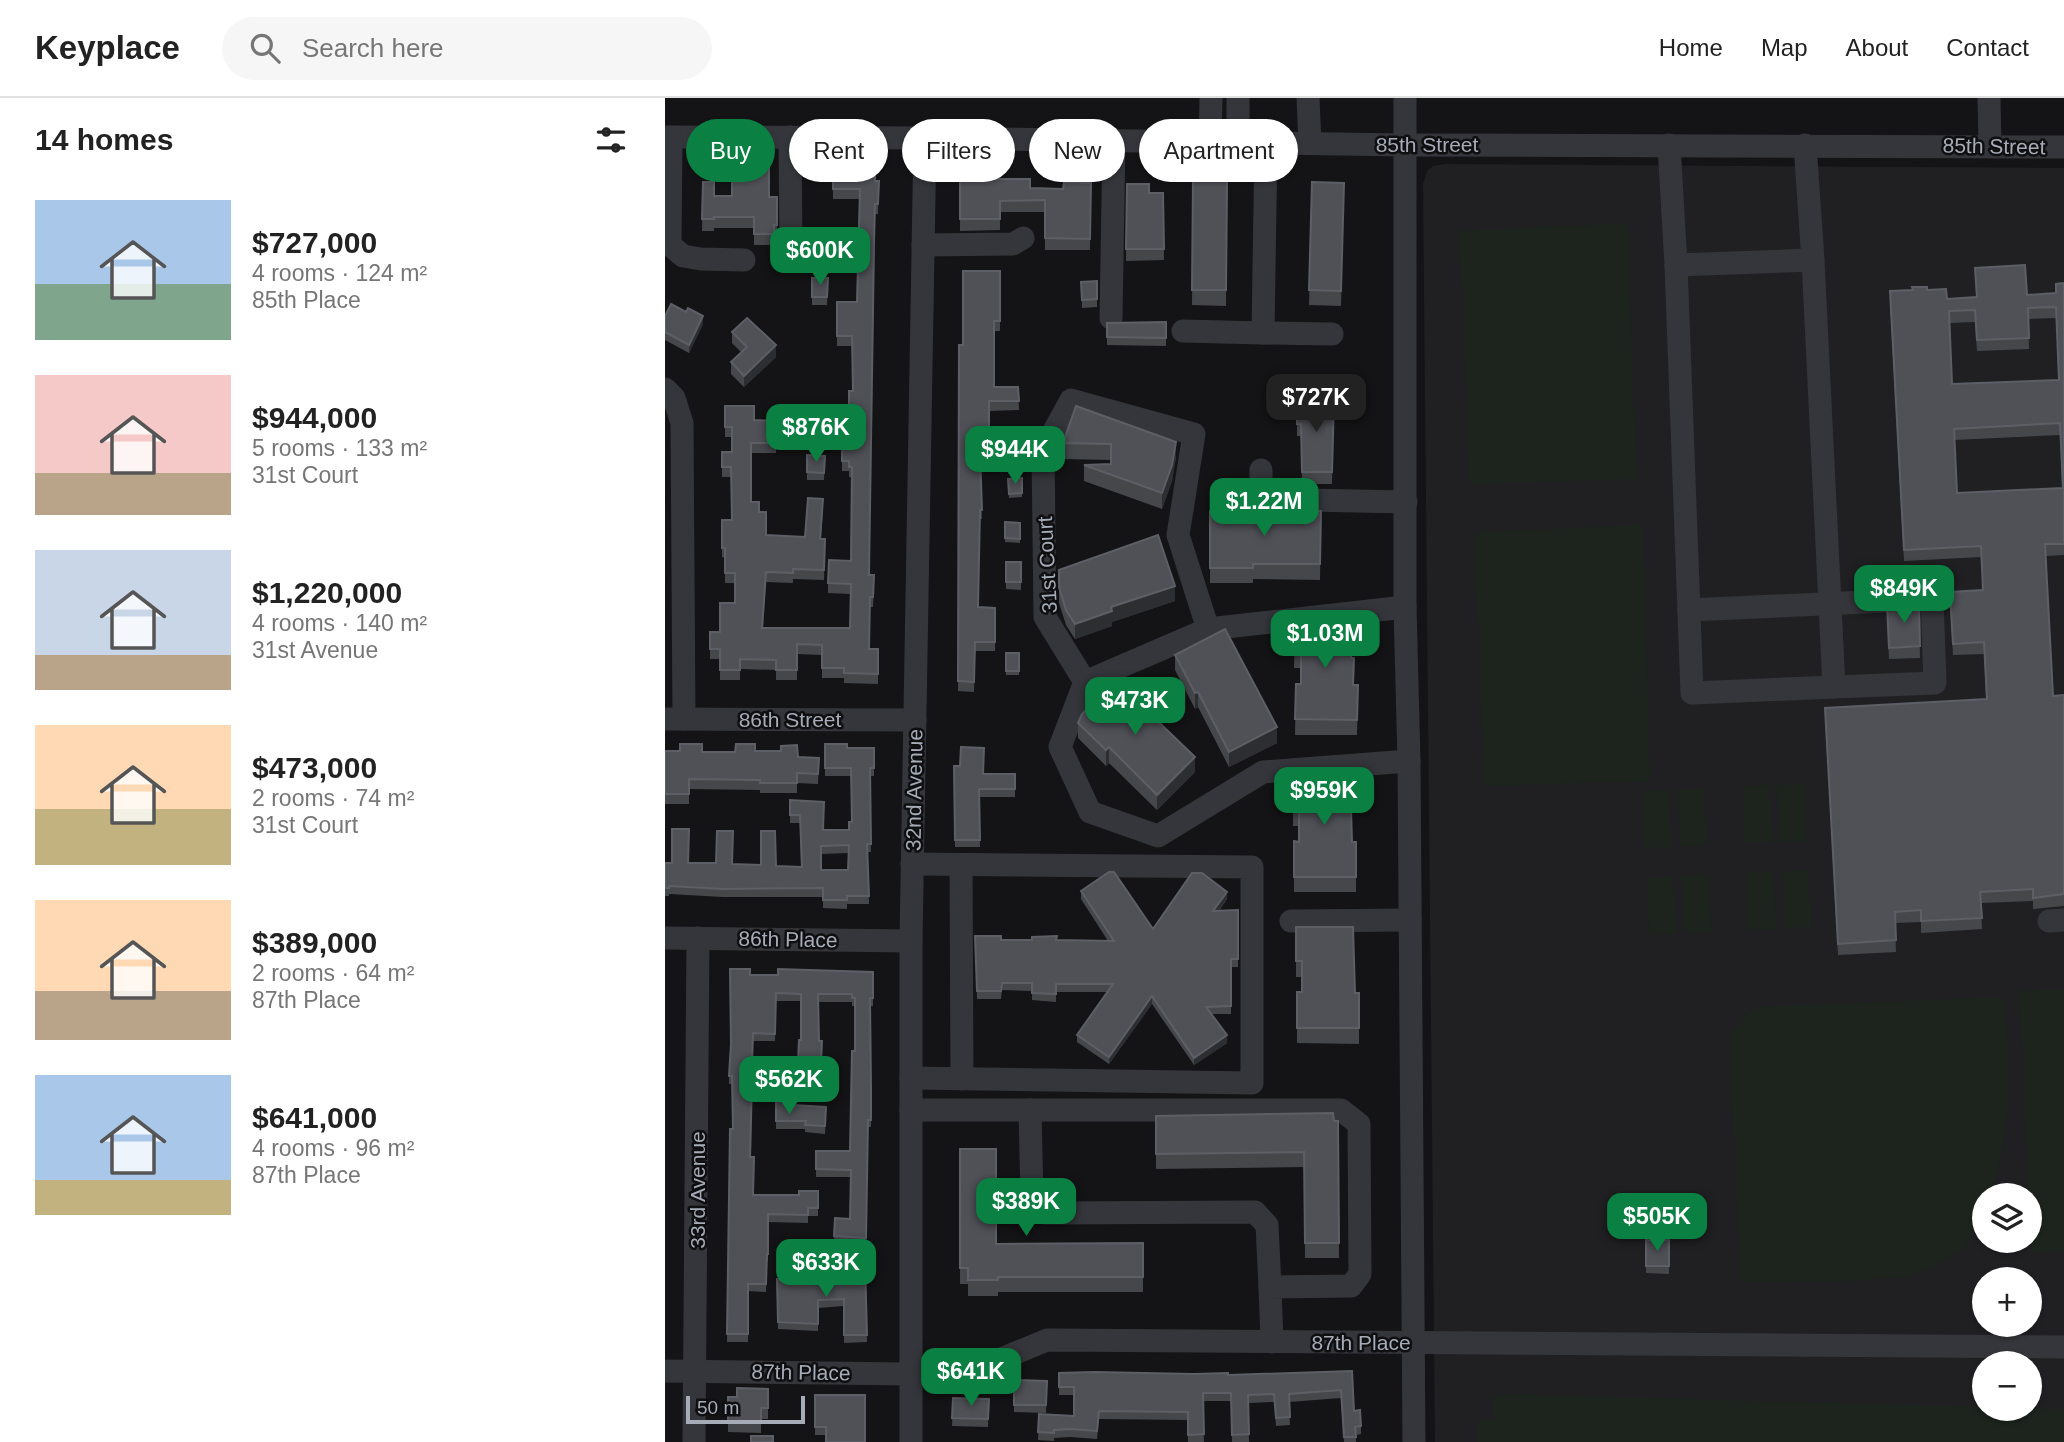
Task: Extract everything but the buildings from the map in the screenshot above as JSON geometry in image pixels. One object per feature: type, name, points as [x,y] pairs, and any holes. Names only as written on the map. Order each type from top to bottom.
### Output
[{"type":"street","points":[[1211,98],[1211,119]]},
{"type":"street","points":[[1238,98],[1238,119]]},
{"type":"street","points":[[1308,98],[1310,143]]},
{"type":"street","points":[[1405,98],[1405,607],[1409,761],[1414,1442]]},
{"type":"street","points":[[1989,98],[1990,146]]},
{"type":"street","points":[[668,137],[670,245],[683,256],[692,258],[744,260]]},
{"type":"street","name":"85th Street","points":[[668,137],[789,137]]},
{"type":"street","name":"85th Street","points":[[1298,143],[2064,147]]},
{"type":"street","points":[[1669,145],[1692,693],[1935,683],[1932,598],[1689,610]]},
{"type":"street","points":[[1805,145],[1833,687]]},
{"type":"street","points":[[790,182],[791,252]]},
{"type":"street","name":"32nd Avenue","points":[[911,1442],[911,941],[924,182]]},
{"type":"street","points":[[1111,318],[1113,182]]},
{"type":"street","points":[[1263,333],[1265,182]]},
{"type":"street","points":[[923,245],[1013,244],[1023,238]]},
{"type":"street","points":[[1676,265],[1813,260]]},
{"type":"street","points":[[1183,331],[1332,334]]},
{"type":"street","points":[[665,389],[674,397],[682,424],[674,719]]},
{"type":"street","name":"31st Court","points":[[1085,682],[1045,617],[1043,452],[1071,400],[1194,434],[1178,535],[1208,629]]},
{"type":"street","points":[[1261,470],[1261,499],[1406,502]]},
{"type":"street","points":[[1405,607],[1208,629],[1085,682],[1060,747],[1090,811],[1158,836],[1262,772],[1409,761]]},
{"type":"street","name":"86th Street","points":[[674,719],[915,720]]},
{"type":"street","points":[[911,1078],[1252,1083],[1252,867],[912,864]]},
{"type":"street","points":[[961,865],[963,1079]]},
{"type":"street","points":[[1291,920],[1410,920]]},
{"type":"street","name":"86th Place","points":[[665,938],[911,941]]},
{"type":"street","name":"33rd Avenue","points":[[694,1442],[698,938]]},
{"type":"street","points":[[911,1110],[1341,1110],[1359,1124],[1360,1274],[1351,1286],[1270,1287]]},
{"type":"street","points":[[1030,1110],[1032,1199],[1045,1213],[1255,1212],[1267,1226],[1272,1342]]},
{"type":"street","name":"87th Place","points":[[665,1371],[911,1374],[977,1369],[1047,1340],[2064,1347]]},
{"type":"shaded area","points":[[1445,164],[2064,168],[2064,1442],[1435,1442],[1423,184],[1427,171],[1433,166]]},
{"type":"shaded area","points":[[1627,223],[1636,479],[1470,484],[1460,231]]},
{"type":"shaded area","points":[[1642,525],[1650,781],[1484,786],[1475,532]]},
{"type":"shaded area","points":[[1804,784],[1806,841],[1780,842],[1777,785]]},
{"type":"shaded area","points":[[1769,785],[1772,842],[1745,843],[1743,786]]},
{"type":"shaded area","points":[[1704,788],[1707,845],[1680,847],[1678,790]]},
{"type":"shaded area","points":[[1669,790],[1672,847],[1645,848],[1643,791]]},
{"type":"shaded area","points":[[1808,870],[1811,927],[1784,928],[1782,872]]},
{"type":"shaded area","points":[[1773,872],[1776,929],[1749,930],[1747,873]]},
{"type":"shaded area","points":[[1708,875],[1711,932],[1684,933],[1682,876]]},
{"type":"shaded area","points":[[1673,877],[1676,934],[1650,935],[1647,878]]},
{"type":"shaded area","points":[[2064,989],[2064,1251],[2042,1252],[2042,1183],[2028,1183],[2020,991]]},
{"type":"shaded area","points":[[2003,997],[2009,1073],[2003,1145],[1993,1183],[1972,1183],[1972,1234],[1964,1248],[1931,1268],[1904,1277],[1850,1281],[1740,1282],[1730,1034],[1754,1007]]},
{"type":"shaded area","points":[[1494,1394],[1972,1407],[1972,1421],[2042,1421],[2042,1408],[2064,1409],[2064,1442],[1478,1442],[1478,1421],[1494,1420]]}]
